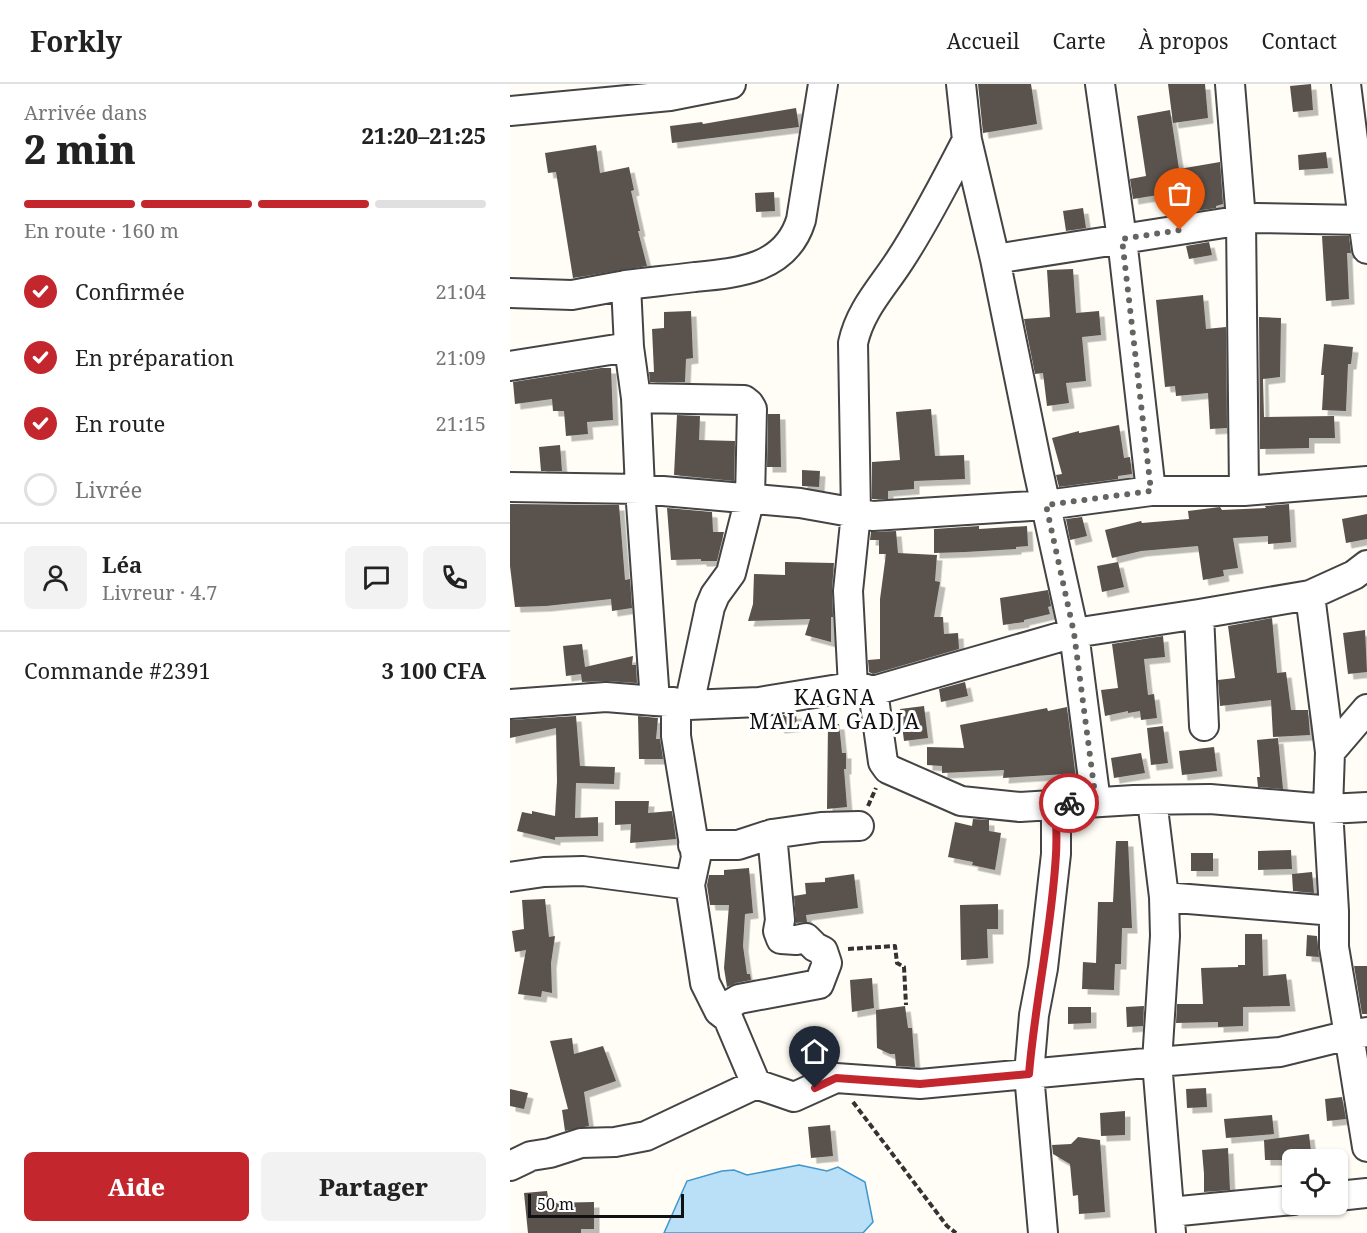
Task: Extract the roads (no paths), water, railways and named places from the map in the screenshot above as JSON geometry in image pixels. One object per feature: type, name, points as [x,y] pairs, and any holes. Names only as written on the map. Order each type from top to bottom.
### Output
[{"type":"street","points":[[510,111],[731,84]]},
{"type":"street","points":[[510,293],[572,295],[626,285],[750,270],[776,256],[797,232],[801,220],[823,84]]},
{"type":"street","points":[[961,84],[967,140],[995,259],[1074,633],[1096,802]]},
{"type":"street","points":[[1100,84],[1122,239],[1151,491]]},
{"type":"street","points":[[1230,84],[1241,220],[1244,491]]},
{"type":"street","points":[[1346,84],[1367,249]]},
{"type":"street","points":[[967,140],[900,261],[874,296],[856,327],[853,343],[856,513],[848,591],[863,689],[883,762],[888,769],[961,801],[1020,807],[1210,799],[1328,809],[1367,807]]},
{"type":"street","points":[[995,259],[1256,218],[1365,220]]},
{"type":"street","points":[[626,285],[629,347],[636,398],[640,489],[672,703],[676,713],[676,736],[696,857],[690,885],[705,983],[719,1011],[728,1018],[756,1084]]},
{"type":"street","points":[[510,366],[629,347]]},
{"type":"street","points":[[636,398],[744,400],[749,404],[752,414],[750,498],[731,573],[715,595],[672,703]]},
{"type":"street","points":[[510,487],[640,489],[800,503],[873,516],[1046,505],[1151,491],[1244,491],[1367,481]]},
{"type":"street","points":[[510,704],[606,697],[672,703],[759,702],[863,689],[1074,633],[1199,615],[1310,595],[1354,575],[1367,565]]},
{"type":"street","points":[[1310,595],[1330,752],[1328,809],[1334,948],[1358,1033],[1367,1147]]},
{"type":"street","points":[[1199,615],[1204,726]]},
{"type":"street","points":[[1330,752],[1367,709]]},
{"type":"street","points":[[1152,800],[1164,897],[1165,936],[1157,1062],[1170,1222],[1282,1202]]},
{"type":"street","points":[[1043,1233],[1029,1074],[1034,1015],[1043,968],[1056,854],[1056,804]]},
{"type":"street","points":[[693,845],[738,845],[772,834],[821,827],[859,826]]},
{"type":"street","points":[[719,1011],[739,999],[819,984],[827,963],[823,951],[806,939],[781,939],[778,931],[780,920],[772,834]]},
{"type":"street","points":[[510,878],[544,872],[583,871],[690,885]]},
{"type":"street","points":[[1164,897],[1334,911]]},
{"type":"street","points":[[510,1166],[531,1156],[550,1153],[581,1143],[615,1142],[646,1136],[756,1084],[794,1097],[836,1078],[920,1084],[1280,1052],[1358,1033]]},
{"type":"street","points":[[1348,1195],[1367,1193]]},
{"type":"water","points":[[799,1165],[827,1171],[838,1167],[865,1182],[873,1222],[863,1233],[664,1233],[687,1181],[722,1171],[734,1170],[747,1175]]},
{"type":"district","name":"KAGNA MALAM GADJA","points":[[835,709]]}]
